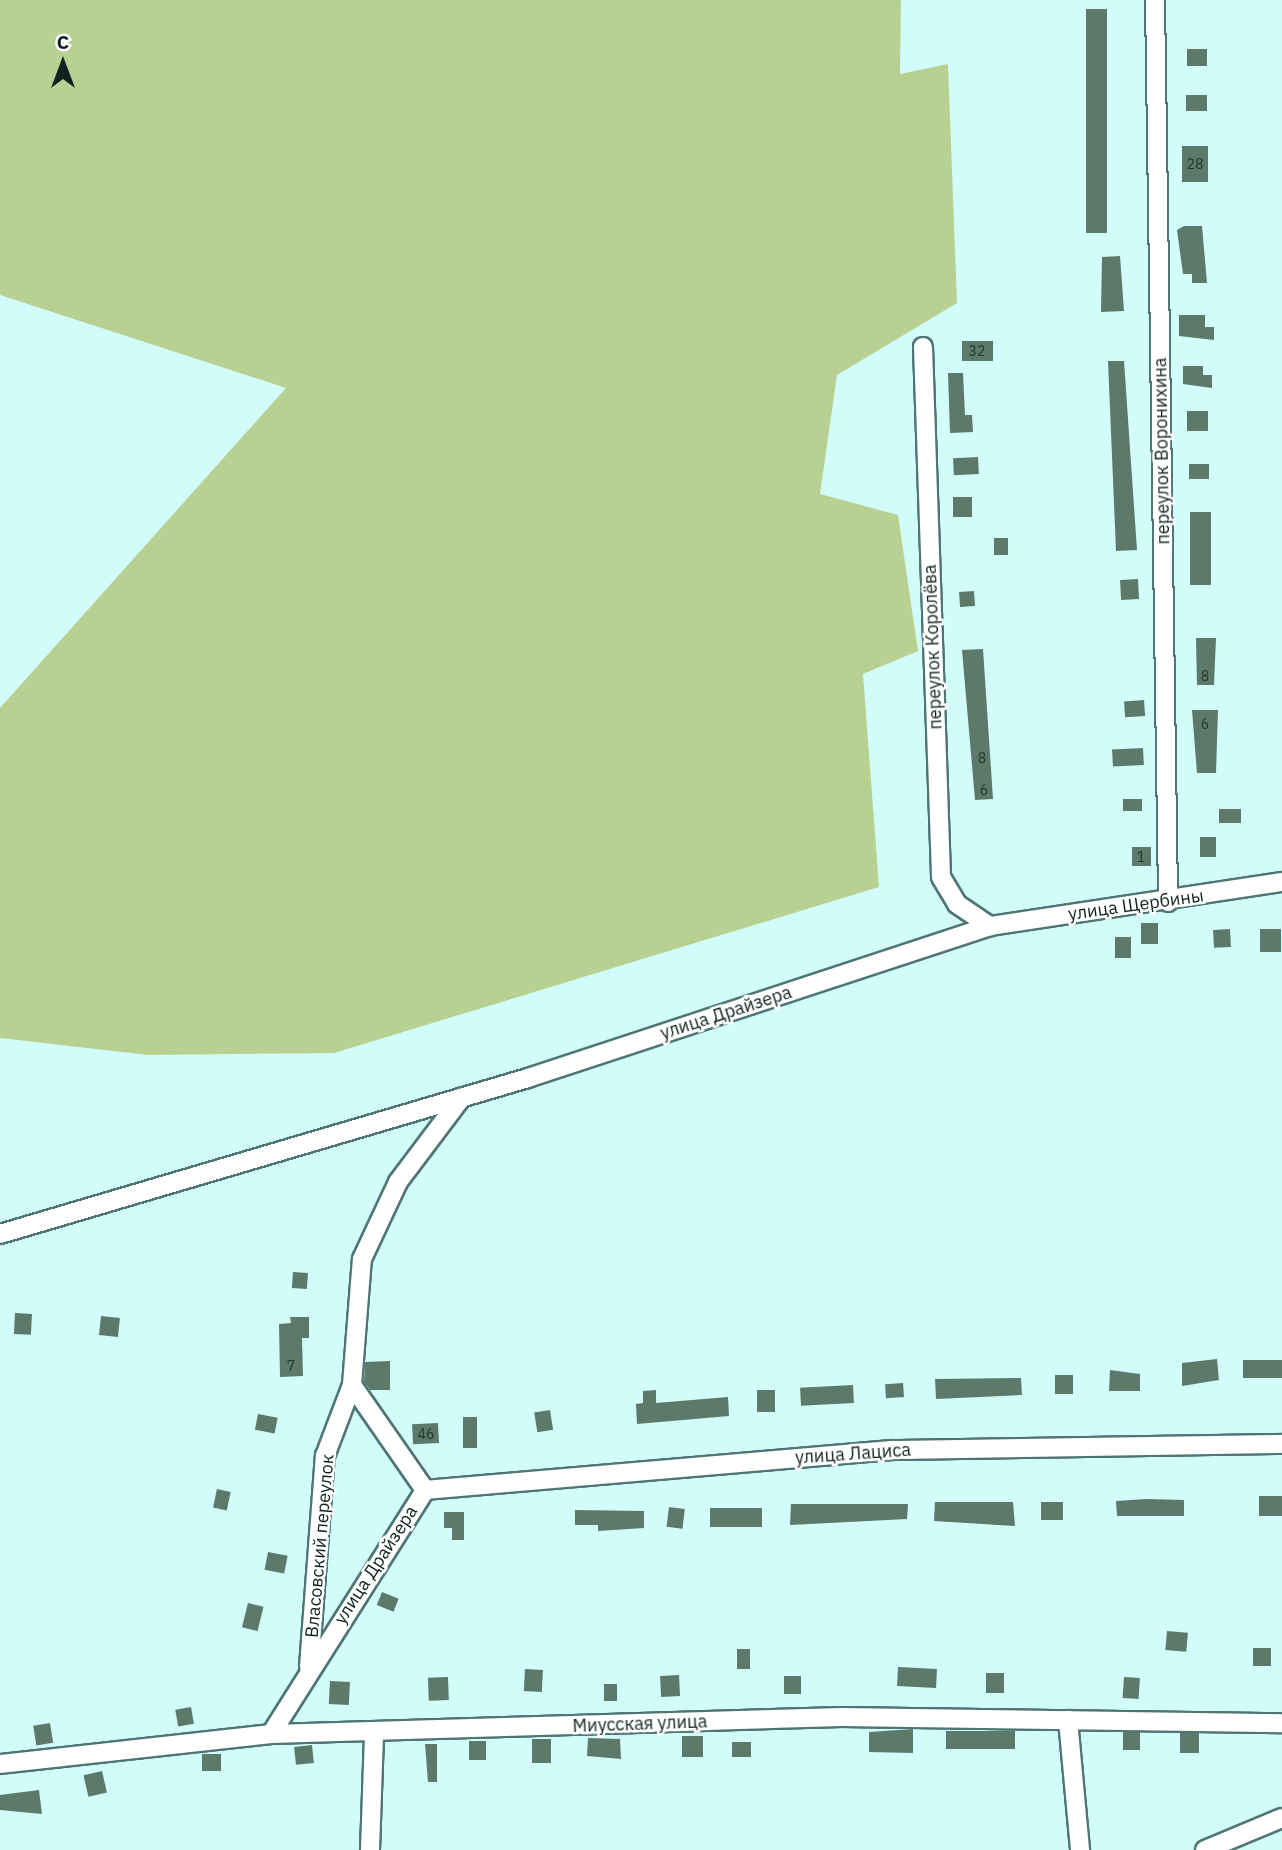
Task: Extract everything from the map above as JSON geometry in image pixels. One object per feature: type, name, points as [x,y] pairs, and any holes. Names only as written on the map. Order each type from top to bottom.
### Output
[{"type":"street","name":"переулок Воронихина","points":[[1155,0],[1168,902]]},
{"type":"street","name":"переулок Королёва","points":[[923,347],[941,877],[957,904],[990,926]]},
{"type":"street","name":"улица Щербины","points":[[990,926],[1168,902],[1282,882]]},
{"type":"street","name":"улица Драйзера","points":[[0,1234],[462,1097],[990,926]]},
{"type":"street","points":[[352,1385],[362,1259],[398,1182],[462,1097]]},
{"type":"street","name":"улица Драйзера","points":[[271,1734],[425,1490],[352,1385]]},
{"type":"street","name":"Власовский переулок","points":[[309,1670],[325,1455],[352,1385]]},
{"type":"street","name":"улица Лациса","points":[[425,1490],[891,1450],[1282,1444]]},
{"type":"street","name":"Миусская улица","points":[[0,1764],[271,1734],[374,1734],[842,1717],[1282,1723]]},
{"type":"street","points":[[1068,1720],[1080,1850]]},
{"type":"street","points":[[370,1850],[374,1734]]},
{"type":"street","points":[[1205,1850],[1282,1818]]},
{"type":"green space","points":[[0,0],[901,0],[900,74],[948,64],[957,303],[837,375],[820,494],[898,515],[918,651],[863,674],[879,887],[334,1053],[148,1055],[0,1038],[0,708],[286,388],[0,295]]},
{"type":"building","points":[[1086,9],[1107,9],[1107,233],[1086,233]]},
{"type":"building","points":[[1187,49],[1207,49],[1207,66],[1187,66]]},
{"type":"building","points":[[1186,95],[1207,95],[1207,111],[1186,111]]},
{"type":"building","points":[[1182,146],[1208,146],[1208,182],[1182,182]]},
{"type":"building","points":[[1184,226],[1202,226],[1207,283],[1192,283],[1192,274],[1183,274],[1177,230]]},
{"type":"building","points":[[1120,256],[1124,311],[1101,312],[1102,257]]},
{"type":"building","points":[[1179,315],[1205,315],[1205,327],[1214,327],[1214,340],[1179,336]]},
{"type":"building","points":[[962,341],[993,341],[993,361],[962,361]]},
{"type":"building","points":[[1108,361],[1124,361],[1137,550],[1116,551]]},
{"type":"building","points":[[1183,366],[1203,366],[1203,375],[1212,375],[1212,388],[1183,384]]},
{"type":"building","points":[[948,373],[963,373],[965,415],[972,415],[973,432],[950,433]]},
{"type":"building","points":[[1187,411],[1208,411],[1208,431],[1187,431]]},
{"type":"building","points":[[978,457],[979,474],[954,475],[953,458]]},
{"type":"building","points":[[1189,464],[1209,464],[1209,479],[1189,479]]},
{"type":"building","points":[[953,497],[972,497],[972,517],[953,517]]},
{"type":"building","points":[[1190,512],[1211,512],[1211,585],[1190,585]]},
{"type":"building","points":[[994,538],[1008,538],[1008,555],[994,555]]},
{"type":"building","points":[[1138,579],[1139,599],[1121,600],[1120,580]]},
{"type":"building","points":[[974,591],[975,606],[960,607],[959,592]]},
{"type":"building","points":[[1196,638],[1216,638],[1214,685],[1197,685]]},
{"type":"building","points":[[983,649],[993,799],[975,800],[962,650]]},
{"type":"building","points":[[1144,700],[1145,716],[1125,717],[1124,701]]},
{"type":"building","points":[[1192,710],[1218,710],[1216,773],[1197,773]]},
{"type":"building","points":[[1143,748],[1144,765],[1113,767],[1112,750]]},
{"type":"building","points":[[1123,799],[1142,799],[1142,811],[1123,811]]},
{"type":"building","points":[[1219,809],[1241,809],[1241,823],[1219,823]]},
{"type":"building","points":[[1200,837],[1216,837],[1216,857],[1200,857]]},
{"type":"building","points":[[1132,847],[1151,847],[1151,866],[1132,866]]},
{"type":"building","points":[[1141,923],[1158,923],[1158,944],[1141,944]]},
{"type":"building","points":[[1230,929],[1231,947],[1214,948],[1213,930]]},
{"type":"building","points":[[1260,929],[1281,929],[1281,952],[1260,952]]},
{"type":"building","points":[[1115,937],[1131,937],[1131,958],[1115,958]]},
{"type":"building","points":[[293,1272],[308,1273],[307,1289],[292,1288]]},
{"type":"building","points":[[15,1313],[32,1314],[31,1335],[14,1334]]},
{"type":"building","points":[[101,1316],[120,1318],[118,1337],[99,1335]]},
{"type":"building","points":[[290,1317],[309,1317],[309,1338],[302,1338],[303,1376],[280,1377],[279,1324],[291,1323]]},
{"type":"building","points":[[1217,1359],[1219,1380],[1182,1386],[1182,1363]]},
{"type":"building","points":[[1243,1360],[1282,1360],[1282,1378],[1243,1378]]},
{"type":"building","points":[[390,1361],[390,1390],[370,1390],[364,1382],[365,1362]]},
{"type":"building","points":[[1110,1370],[1140,1374],[1140,1391],[1109,1391]]},
{"type":"building","points":[[1055,1375],[1073,1375],[1073,1394],[1055,1394]]},
{"type":"building","points":[[1021,1378],[1022,1395],[936,1399],[935,1379]]},
{"type":"building","points":[[903,1383],[904,1397],[886,1398],[885,1384]]},
{"type":"building","points":[[853,1385],[854,1403],[801,1406],[800,1388]]},
{"type":"building","points":[[656,1390],[656,1403],[728,1397],[729,1416],[637,1424],[636,1404],[643,1403],[643,1391]]},
{"type":"building","points":[[757,1390],[775,1390],[775,1412],[757,1412]]},
{"type":"building","points":[[550,1410],[553,1430],[537,1432],[534,1413]]},
{"type":"building","points":[[258,1414],[278,1418],[275,1434],[255,1430]]},
{"type":"building","points":[[463,1417],[477,1417],[477,1448],[463,1448]]},
{"type":"building","points":[[438,1423],[439,1443],[413,1444],[412,1424]]},
{"type":"building","points":[[217,1489],[231,1492],[227,1510],[213,1508]]},
{"type":"building","points":[[1259,1496],[1282,1496],[1282,1516],[1259,1516]]},
{"type":"building","points":[[1184,1500],[1184,1516],[1117,1516],[1116,1501]]},
{"type":"building","points":[[935,1502],[1013,1502],[1015,1526],[934,1521]]},
{"type":"building","points":[[1041,1502],[1063,1502],[1063,1520],[1041,1520]]},
{"type":"building","points":[[791,1504],[908,1504],[907,1519],[790,1525]]},
{"type":"building","points":[[669,1507],[685,1509],[682,1529],[667,1527]]},
{"type":"building","points":[[710,1508],[762,1508],[762,1527],[710,1527]]},
{"type":"building","points":[[575,1510],[644,1511],[644,1528],[598,1531],[598,1525],[575,1525]]},
{"type":"building","points":[[444,1512],[464,1512],[464,1540],[452,1540],[452,1528],[444,1528]]},
{"type":"building","points":[[268,1552],[288,1556],[284,1573],[265,1570]]},
{"type":"building","points":[[382,1592],[399,1599],[393,1612],[377,1605]]},
{"type":"building","points":[[248,1603],[264,1607],[257,1631],[242,1627]]},
{"type":"building","points":[[1167,1631],[1188,1633],[1186,1652],[1165,1650]]},
{"type":"building","points":[[1253,1648],[1271,1648],[1271,1666],[1253,1666]]},
{"type":"building","points":[[737,1649],[750,1649],[750,1669],[737,1669]]},
{"type":"building","points":[[898,1667],[937,1669],[936,1688],[897,1686]]},
{"type":"building","points":[[525,1669],[543,1670],[542,1692],[524,1691]]},
{"type":"building","points":[[986,1673],[1004,1673],[1004,1693],[986,1693]]},
{"type":"building","points":[[679,1675],[680,1696],[661,1697],[660,1676]]},
{"type":"building","points":[[784,1676],[801,1676],[801,1694],[784,1694]]},
{"type":"building","points":[[448,1677],[449,1700],[429,1701],[428,1678]]},
{"type":"building","points":[[1124,1677],[1140,1678],[1138,1699],[1123,1698]]},
{"type":"building","points":[[330,1681],[350,1682],[349,1705],[329,1704]]},
{"type":"building","points":[[604,1684],[617,1684],[617,1701],[604,1701]]},
{"type":"building","points":[[191,1707],[194,1724],[178,1727],[175,1710]]},
{"type":"building","points":[[50,1723],[53,1743],[36,1745],[33,1726]]},
{"type":"building","points":[[913,1729],[913,1753],[869,1752],[869,1732]]},
{"type":"building","points":[[946,1731],[1015,1731],[1015,1749],[946,1749]]},
{"type":"building","points":[[1123,1732],[1140,1732],[1140,1750],[1123,1750]]},
{"type":"building","points":[[1180,1733],[1199,1733],[1199,1753],[1180,1753]]},
{"type":"building","points":[[682,1736],[703,1736],[703,1757],[682,1757]]},
{"type":"building","points":[[588,1738],[620,1739],[621,1759],[587,1756]]},
{"type":"building","points":[[532,1739],[551,1739],[551,1763],[532,1763]]},
{"type":"building","points":[[469,1741],[486,1741],[486,1760],[469,1760]]},
{"type":"building","points":[[732,1742],[751,1742],[751,1757],[732,1757]]},
{"type":"building","points":[[425,1744],[437,1744],[437,1782],[428,1782]]},
{"type":"building","points":[[312,1745],[314,1763],[296,1765],[294,1747]]},
{"type":"building","points":[[202,1754],[221,1754],[221,1771],[202,1771]]},
{"type":"building","points":[[102,1771],[107,1792],[88,1797],[83,1775]]},
{"type":"building","points":[[39,1790],[42,1814],[0,1810],[0,1795]]}]
